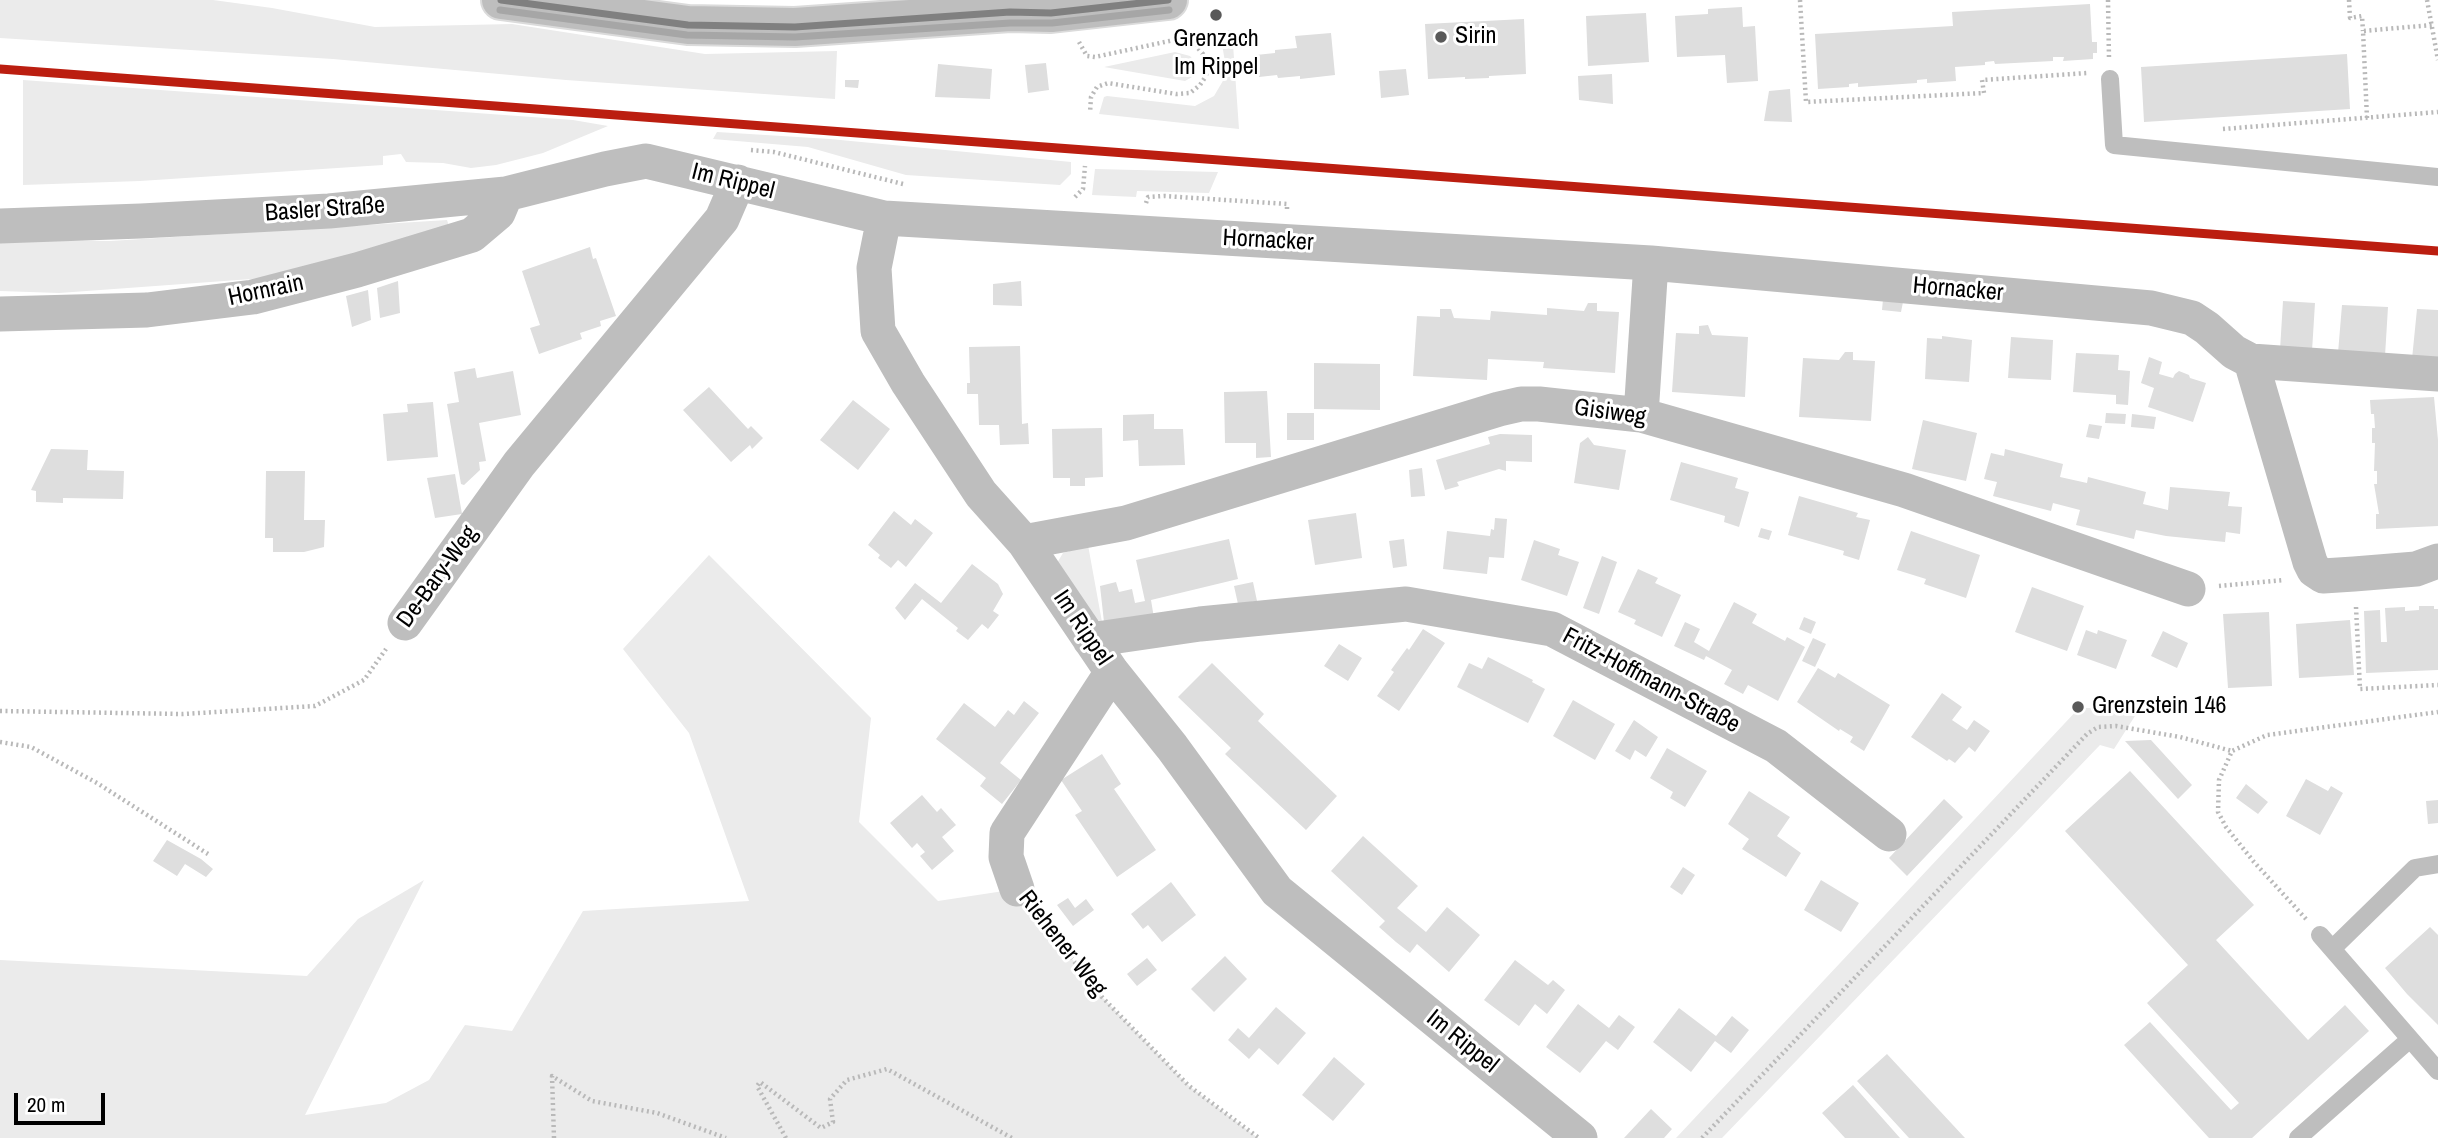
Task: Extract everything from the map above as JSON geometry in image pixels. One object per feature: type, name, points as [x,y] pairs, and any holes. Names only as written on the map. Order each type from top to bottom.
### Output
[{"type":"main road","points":[[501,0],[688,25],[795,27],[1010,12],[1051,13],[1168,0]]},
{"type":"street","name":"Im Rippel","points":[[646,161],[743,166],[794,198],[884,218],[874,268],[878,331],[908,383],[981,494],[1024,542],[1112,672],[1172,747],[1277,891],[1580,1138]]},
{"type":"street","name":"Basler Straße","points":[[0,226],[329,211],[506,194],[646,161]]},
{"type":"street","name":"De-Bary-Weg","points":[[405,623],[440,578],[519,464],[722,219],[743,166]]},
{"type":"street","name":"Hornrain","points":[[0,314],[147,310],[253,297],[357,270],[472,235],[498,213],[506,194]]},
{"type":"street","name":"Hornacker","points":[[884,218],[1651,263],[2151,308],[2192,318],[2234,352],[2251,361]]},
{"type":"street","points":[[1641,415],[1651,263]]},
{"type":"street","points":[[2438,374],[2251,361],[2285,471],[2309,562],[2314,570],[2338,575],[2416,569],[2438,561]]},
{"type":"street","name":"Gisiweg","points":[[1024,542],[1126,523],[1521,404],[1539,404],[1641,415],[1904,490],[2189,589]]},
{"type":"street","name":"Fritz-Hoffmann-Straße","points":[[1090,640],[1199,624],[1406,604],[1552,629],[1776,746],[1889,834]]},
{"type":"street","name":"Riehener Weg","points":[[1017,889],[1006,857],[1007,833],[1112,672]]},
{"type":"lane","points":[[2109,75],[2114,145],[2438,177]]},
{"type":"lane","points":[[2438,864],[2415,868],[2326,942],[2438,1071]]},
{"type":"lane","points":[[2298,1138],[2410,1039]]},
{"type":"path","points":[[1800,0],[1806,102],[1984,93],[1982,80],[2109,75],[2108,0]]},
{"type":"path","points":[[2348,0],[2350,18],[2362,16],[2367,118]]},
{"type":"path","points":[[2427,0],[2438,61]]},
{"type":"path","points":[[1090,113],[1091,97],[1097,87],[1108,83],[1176,94],[1190,93],[1206,76],[1207,65],[1203,54],[1195,45],[1185,40],[1095,57],[1087,56],[1078,39],[1098,37],[1097,9]]},
{"type":"path","points":[[2362,31],[2432,25]]},
{"type":"path","points":[[2215,130],[2438,112]]},
{"type":"path","points":[[743,166],[774,152],[910,186]]},
{"type":"path","points":[[1065,198],[1077,196],[1083,189],[1085,166]]},
{"type":"path","points":[[2189,589],[2338,575],[2360,689],[2438,685]]},
{"type":"path","name":"De-Bary-Weg","points":[[0,711],[183,714],[315,706],[364,680],[405,623]]},
{"type":"path","points":[[1702,1138],[2087,734],[2098,727],[2116,726],[2180,737],[2232,751],[2267,735],[2438,712]]},
{"type":"path","points":[[0,742],[31,747],[97,783],[208,854]]},
{"type":"path","points":[[2232,751],[2218,780],[2218,812],[2226,827],[2254,862],[2326,942]]},
{"type":"path","name":"Riehener Weg","points":[[1017,889],[1102,997],[1189,1086],[1259,1138]]},
{"type":"path","points":[[786,1138],[757,1086],[760,1082],[821,1128],[833,1122],[830,1099],[847,1080],[887,1069],[1012,1138]]},
{"type":"path","points":[[554,1138],[552,1076],[592,1101],[657,1113],[726,1138]]},
{"type":"shaded area","points":[[0,0],[213,0],[375,27],[512,24],[705,54],[837,51],[835,99],[566,80],[333,59],[0,38]]},
{"type":"shaded area","points":[[1232,30],[1239,129],[1099,114],[1104,97],[1107,96],[1195,106],[1214,96],[1227,74],[1222,44],[1206,32]]},
{"type":"shaded area","points":[[1175,52],[1190,56],[1195,62],[1196,69],[1192,77],[1185,81],[1104,67]]},
{"type":"shaded area","points":[[23,80],[573,120],[608,126],[543,153],[496,165],[471,168],[443,163],[406,162],[401,154],[383,156],[383,165],[140,181],[23,185]]},
{"type":"shaded area","points":[[717,132],[830,139],[1071,162],[1071,174],[1060,185],[906,175],[808,147],[713,139]]},
{"type":"shaded area","points":[[1095,169],[1218,172],[1209,193],[1137,191],[1136,197],[1092,195]]},
{"type":"shaded area","points":[[447,220],[449,226],[279,277],[59,293],[0,291],[0,240],[110,241]]},
{"type":"shaded area","points":[[1088,545],[1102,622],[1087,616],[1057,563],[1063,553]]},
{"type":"shaded area","points":[[709,555],[871,718],[859,822],[938,901],[1017,889],[1102,997],[1189,1086],[1258,1138],[0,1138],[0,960],[307,976],[358,919],[424,880],[305,1115],[386,1103],[429,1080],[465,1025],[512,1031],[583,911],[749,901],[689,733],[623,649]]},
{"type":"shaded area","points":[[2079,708],[2140,708],[2114,749],[2100,745],[1722,1138],[1676,1138]]},
{"type":"building","points":[[2090,4],[2092,42],[2097,42],[2097,53],[2093,53],[2093,59],[2063,61],[2064,57],[2053,57],[2053,61],[1995,64],[1994,61],[1985,62],[1985,65],[1955,67],[1956,81],[1927,83],[1927,79],[1917,80],[1917,83],[1858,87],[1858,83],[1849,84],[1849,87],[1818,89],[1815,34],[1953,26],[1952,12]]},
{"type":"building","points":[[1742,7],[1743,27],[1755,26],[1758,81],[1727,83],[1725,55],[1677,57],[1675,16],[1708,14],[1708,9]]},
{"type":"building","points":[[1646,13],[1649,62],[1588,66],[1586,16]]},
{"type":"building","points":[[1524,19],[1526,74],[1489,78],[1428,79],[1425,24]]},
{"type":"building","points":[[1331,33],[1335,75],[1300,79],[1300,76],[1259,77],[1256,55],[1297,48],[1295,36]]},
{"type":"building","points":[[2347,54],[2350,109],[2144,122],[2141,67]]},
{"type":"building","points":[[1046,63],[1049,90],[1028,93],[1025,65]]},
{"type":"building","points":[[938,64],[992,69],[990,99],[935,97]]},
{"type":"building","points":[[1406,69],[1409,95],[1381,98],[1379,71]]},
{"type":"building","points":[[1612,74],[1613,104],[1579,100],[1578,76]]},
{"type":"building","points":[[845,80],[859,80],[858,88],[845,87]]},
{"type":"building","points":[[1790,89],[1792,122],[1764,121],[1769,91]]},
{"type":"building","points":[[590,247],[616,316],[600,321],[601,326],[580,333],[582,339],[539,354],[530,328],[540,325],[522,271]]},
{"type":"building","points":[[398,281],[400,313],[380,318],[377,288]]},
{"type":"building","points":[[1021,281],[1022,306],[993,305],[993,284]]},
{"type":"building","points":[[368,290],[371,320],[352,327],[346,296]]},
{"type":"building","points":[[1883,299],[1903,302],[1901,312],[1882,310]]},
{"type":"building","points":[[2283,301],[2315,303],[2312,351],[2280,350]]},
{"type":"building","points":[[1588,303],[1597,303],[1597,311],[1619,312],[1615,373],[1543,368],[1544,362],[1488,359],[1487,380],[1413,376],[1417,316],[1440,317],[1440,309],[1451,309],[1454,318],[1490,320],[1491,311],[1547,315],[1547,308],[1584,311]]},
{"type":"building","points":[[2342,305],[2388,307],[2385,356],[2338,353]]},
{"type":"building","points":[[2417,309],[2438,310],[2438,361],[2412,359]]},
{"type":"building","points":[[1708,325],[1712,335],[1748,337],[1745,397],[1672,392],[1676,333],[1699,334],[1699,326]]},
{"type":"building","points":[[1942,336],[1972,340],[1969,382],[1925,379],[1927,338],[1942,339]]},
{"type":"building","points":[[2011,337],[2053,340],[2051,380],[2008,378]]},
{"type":"building","points":[[1020,346],[1022,424],[1028,423],[1029,444],[1000,445],[999,425],[979,425],[978,394],[967,394],[967,383],[970,383],[969,347]]},
{"type":"building","points":[[1845,352],[1853,352],[1853,360],[1875,361],[1871,421],[1799,417],[1803,358],[1839,360]]},
{"type":"building","points":[[2076,353],[2119,355],[2118,370],[2130,371],[2128,405],[2116,404],[2116,395],[2073,392]]},
{"type":"building","points":[[2149,357],[2162,362],[2159,374],[2173,378],[2179,371],[2206,383],[2193,422],[2148,407],[2154,388],[2141,383]]},
{"type":"building","points":[[1314,363],[1380,364],[1380,410],[1314,409]]},
{"type":"building","points":[[475,368],[477,378],[513,371],[521,415],[479,423],[486,461],[479,462],[480,470],[464,485],[461,484],[447,404],[459,402],[454,372]]},
{"type":"building","points":[[709,387],[748,429],[751,426],[763,438],[752,449],[750,445],[731,462],[683,410]]},
{"type":"building","points":[[1267,391],[1271,457],[1256,458],[1256,443],[1225,443],[1224,392]]},
{"type":"building","points":[[2434,397],[2438,440],[2438,526],[2376,529],[2376,514],[2379,514],[2374,484],[2377,484],[2377,471],[2374,471],[2375,443],[2372,443],[2372,428],[2375,428],[2370,400]]},
{"type":"building","points":[[853,400],[890,429],[858,470],[820,440]]},
{"type":"building","points":[[433,402],[438,457],[387,461],[383,414],[408,412],[407,404]]},
{"type":"building","points":[[1287,413],[1314,413],[1314,440],[1287,440]]},
{"type":"building","points":[[2106,413],[2126,414],[2125,424],[2105,423]]},
{"type":"building","points":[[1154,414],[1154,429],[1183,429],[1185,465],[1139,466],[1138,440],[1123,441],[1123,415]]},
{"type":"building","points":[[2132,414],[2156,417],[2154,429],[2131,427]]},
{"type":"building","points":[[1923,420],[1977,433],[1966,481],[1912,469]]},
{"type":"building","points":[[2089,424],[2102,426],[2099,439],[2086,437]]},
{"type":"building","points":[[1102,428],[1103,477],[1085,478],[1085,486],[1070,486],[1070,478],[1053,478],[1052,429]]},
{"type":"building","points":[[1500,434],[1532,435],[1532,462],[1506,461],[1506,471],[1499,469],[1457,482],[1459,486],[1445,490],[1436,460],[1490,444],[1488,437]]},
{"type":"building","points":[[1588,437],[1594,445],[1626,450],[1619,490],[1574,483],[1580,443]]},
{"type":"building","points":[[51,449],[88,450],[87,470],[124,471],[123,499],[63,498],[63,503],[36,502],[36,491],[31,490]]},
{"type":"building","points":[[2005,449],[2063,464],[2060,477],[2087,483],[2088,477],[2146,492],[2143,504],[2168,510],[2170,487],[2230,492],[2228,506],[2242,507],[2240,534],[2226,532],[2225,542],[2136,530],[2134,539],[2076,525],[2080,510],[2053,503],[2051,511],[1993,496],[1997,482],[1984,479],[1991,453],[2004,456]]},
{"type":"building","points":[[1681,462],[1738,478],[1735,488],[1749,492],[1739,527],[1724,522],[1725,516],[1670,500]]},
{"type":"building","points":[[1422,468],[1425,496],[1411,497],[1409,470]]},
{"type":"building","points":[[266,471],[305,471],[304,520],[325,520],[324,547],[304,552],[273,552],[273,538],[265,538]]},
{"type":"building","points":[[455,474],[462,514],[435,518],[427,478]]},
{"type":"building","points":[[1799,496],[1858,513],[1856,517],[1870,520],[1859,560],[1843,555],[1844,551],[1788,535]]},
{"type":"building","points":[[894,511],[911,525],[915,519],[933,533],[906,567],[898,560],[891,568],[878,558],[880,555],[868,545]]},
{"type":"building","points":[[1356,513],[1362,558],[1315,565],[1308,520]]},
{"type":"building","points":[[1495,518],[1507,519],[1504,558],[1489,557],[1487,574],[1443,569],[1447,531],[1490,536],[1491,529],[1494,530]]},
{"type":"building","points":[[1761,528],[1772,531],[1769,540],[1758,537]]},
{"type":"building","points":[[1911,531],[1980,555],[1966,598],[1924,584],[1926,579],[1897,570]]},
{"type":"building","points":[[1229,539],[1238,579],[1151,600],[1154,618],[1104,622],[1100,586],[1116,582],[1119,592],[1132,589],[1135,603],[1145,601],[1136,560]]},
{"type":"building","points":[[1404,539],[1407,566],[1393,568],[1389,541]]},
{"type":"building","points":[[1534,540],[1560,549],[1558,555],[1579,562],[1567,596],[1521,580]]},
{"type":"building","points":[[1602,556],[1617,562],[1599,614],[1583,608]]},
{"type":"building","points":[[972,564],[998,584],[1003,594],[993,611],[999,615],[988,629],[982,624],[968,640],[956,631],[958,628],[922,599],[905,620],[895,608],[915,583],[941,603]]},
{"type":"building","points":[[1638,569],[1658,578],[1655,583],[1681,595],[1662,637],[1634,624],[1636,620],[1618,612]]},
{"type":"building","points":[[1253,582],[1257,601],[1238,604],[1234,586]]},
{"type":"building","points":[[2032,587],[2084,606],[2067,651],[2015,632]]},
{"type":"building","points":[[1734,602],[1757,614],[1752,623],[1785,641],[1787,637],[1805,647],[1778,701],[1748,685],[1743,694],[1724,684],[1732,670],[1706,656],[1704,660],[1674,646],[1685,622],[1700,629],[1694,642],[1709,651]]},
{"type":"building","points":[[2419,606],[2434,606],[2434,609],[2438,609],[2438,670],[2366,673],[2364,611],[2380,610],[2381,642],[2387,642],[2385,608],[2405,607],[2405,611],[2419,610]]},
{"type":"building","points":[[2269,612],[2272,686],[2228,688],[2223,614]]},
{"type":"building","points":[[1804,617],[1816,622],[1811,634],[1799,629]]},
{"type":"building","points":[[2350,620],[2354,675],[2299,678],[2296,624]]},
{"type":"building","points":[[1423,629],[1445,643],[1399,711],[1377,696],[1394,672],[1391,670]]},
{"type":"building","points":[[2086,630],[2097,634],[2098,630],[2127,640],[2116,669],[2077,655]]},
{"type":"building","points":[[2163,631],[2188,643],[2177,668],[2151,656]]},
{"type":"building","points":[[1813,638],[1826,644],[1815,667],[1802,661]]},
{"type":"building","points":[[1339,644],[1362,658],[1348,681],[1324,666]]},
{"type":"building","points":[[1488,657],[1545,689],[1528,723],[1457,687],[1469,663],[1482,669]]},
{"type":"building","points":[[1212,663],[1264,714],[1258,721],[1337,796],[1306,830],[1225,754],[1231,748],[1178,697]]},
{"type":"building","points":[[1818,668],[1835,678],[1838,673],[1890,705],[1864,751],[1850,742],[1853,737],[1840,729],[1839,731],[1797,702]]},
{"type":"building","points":[[1942,693],[1962,707],[1952,720],[1967,730],[1974,720],[1990,731],[1975,752],[1969,747],[1955,763],[1949,759],[1947,761],[1911,737]]},
{"type":"building","points":[[1573,700],[1615,724],[1595,760],[1553,736]]},
{"type":"building","points":[[1024,701],[1039,713],[1000,763],[1021,780],[1002,804],[980,786],[986,778],[936,739],[964,703],[995,727],[1008,710],[1014,715]]},
{"type":"building","points":[[1634,720],[1658,737],[1646,757],[1635,750],[1630,760],[1615,751]]},
{"type":"building","points":[[2151,740],[2192,785],[2178,799],[2125,741]]},
{"type":"building","points":[[1667,748],[1707,771],[1685,807],[1670,798],[1673,792],[1650,778]]},
{"type":"building","points":[[1102,754],[1121,784],[1114,789],[1156,850],[1117,877],[1075,815],[1082,811],[1061,780]]},
{"type":"building","points":[[2130,771],[2254,905],[2216,940],[2308,1040],[2345,1005],[2369,1031],[2252,1138],[2209,1138],[2124,1045],[2150,1022],[2231,1110],[2239,1103],[2147,1003],[2188,965],[2065,831]]},
{"type":"building","points":[[2306,779],[2328,791],[2331,786],[2343,793],[2320,835],[2286,816]]},
{"type":"building","points":[[2246,784],[2268,802],[2258,814],[2236,798]]},
{"type":"building","points":[[1749,791],[1790,817],[1777,836],[1801,853],[1786,877],[1742,849],[1749,839],[1728,824]]},
{"type":"building","points":[[922,795],[937,812],[941,808],[956,825],[942,837],[954,851],[932,870],[920,856],[925,852],[917,843],[912,848],[890,823]]},
{"type":"building","points":[[1944,799],[1963,817],[1907,876],[1889,858]]},
{"type":"building","points":[[2438,800],[2438,823],[2428,824],[2426,801]]},
{"type":"building","points":[[1363,836],[1418,886],[1397,908],[1426,932],[1447,907],[1480,935],[1449,972],[1417,944],[1410,953],[1396,942],[1379,927],[1385,921],[1331,871]]},
{"type":"building","points":[[167,840],[213,869],[206,877],[185,864],[177,876],[153,861]]},
{"type":"building","points":[[1683,867],[1695,875],[1682,895],[1670,887]]},
{"type":"building","points":[[1821,880],[1859,903],[1841,932],[1804,910]]},
{"type":"building","points":[[1171,882],[1196,915],[1162,942],[1148,925],[1143,929],[1131,914]]},
{"type":"building","points":[[1068,898],[1075,908],[1086,899],[1094,910],[1073,926],[1057,905]]},
{"type":"building","points":[[2430,927],[2438,935],[2438,1025],[2385,968]]},
{"type":"building","points":[[1225,956],[1247,979],[1214,1012],[1191,989]]},
{"type":"building","points":[[1147,958],[1157,970],[1137,986],[1127,974]]},
{"type":"building","points":[[1515,960],[1548,985],[1553,980],[1565,990],[1547,1014],[1535,1004],[1519,1026],[1484,1000]]},
{"type":"building","points":[[1578,1004],[1609,1028],[1619,1015],[1635,1027],[1618,1050],[1606,1041],[1580,1073],[1546,1047]]},
{"type":"building","points":[[1276,1007],[1306,1033],[1278,1065],[1259,1048],[1249,1059],[1228,1040],[1238,1028],[1249,1038]]},
{"type":"building","points":[[1679,1008],[1716,1036],[1732,1016],[1749,1030],[1731,1053],[1715,1041],[1691,1072],[1653,1042]]},
{"type":"building","points":[[1887,1054],[1965,1138],[1909,1138],[1857,1081]]},
{"type":"building","points":[[1334,1057],[1365,1084],[1333,1121],[1302,1095]]},
{"type":"building","points":[[1853,1085],[1900,1138],[1845,1138],[1822,1113]]},
{"type":"building","points":[[1651,1109],[1672,1129],[1664,1138],[1624,1138]]},
{"type":"transit line","points":[[501,0],[688,25],[795,27],[1010,12],[1051,13],[1168,0]]},
{"type":"transit line","points":[[500,10],[687,35],[795,37],[1010,23],[1052,23],[1169,10]]},
{"type":"transit line","points":[[0,69],[2438,251]]},
{"type":"place","name":"Grenzach Im Rippel","points":[[1216,15]]},
{"type":"place","name":"Sirin","points":[[1441,37]]},
{"type":"place","name":"Grenzstein 146","points":[[2078,707]]}]
